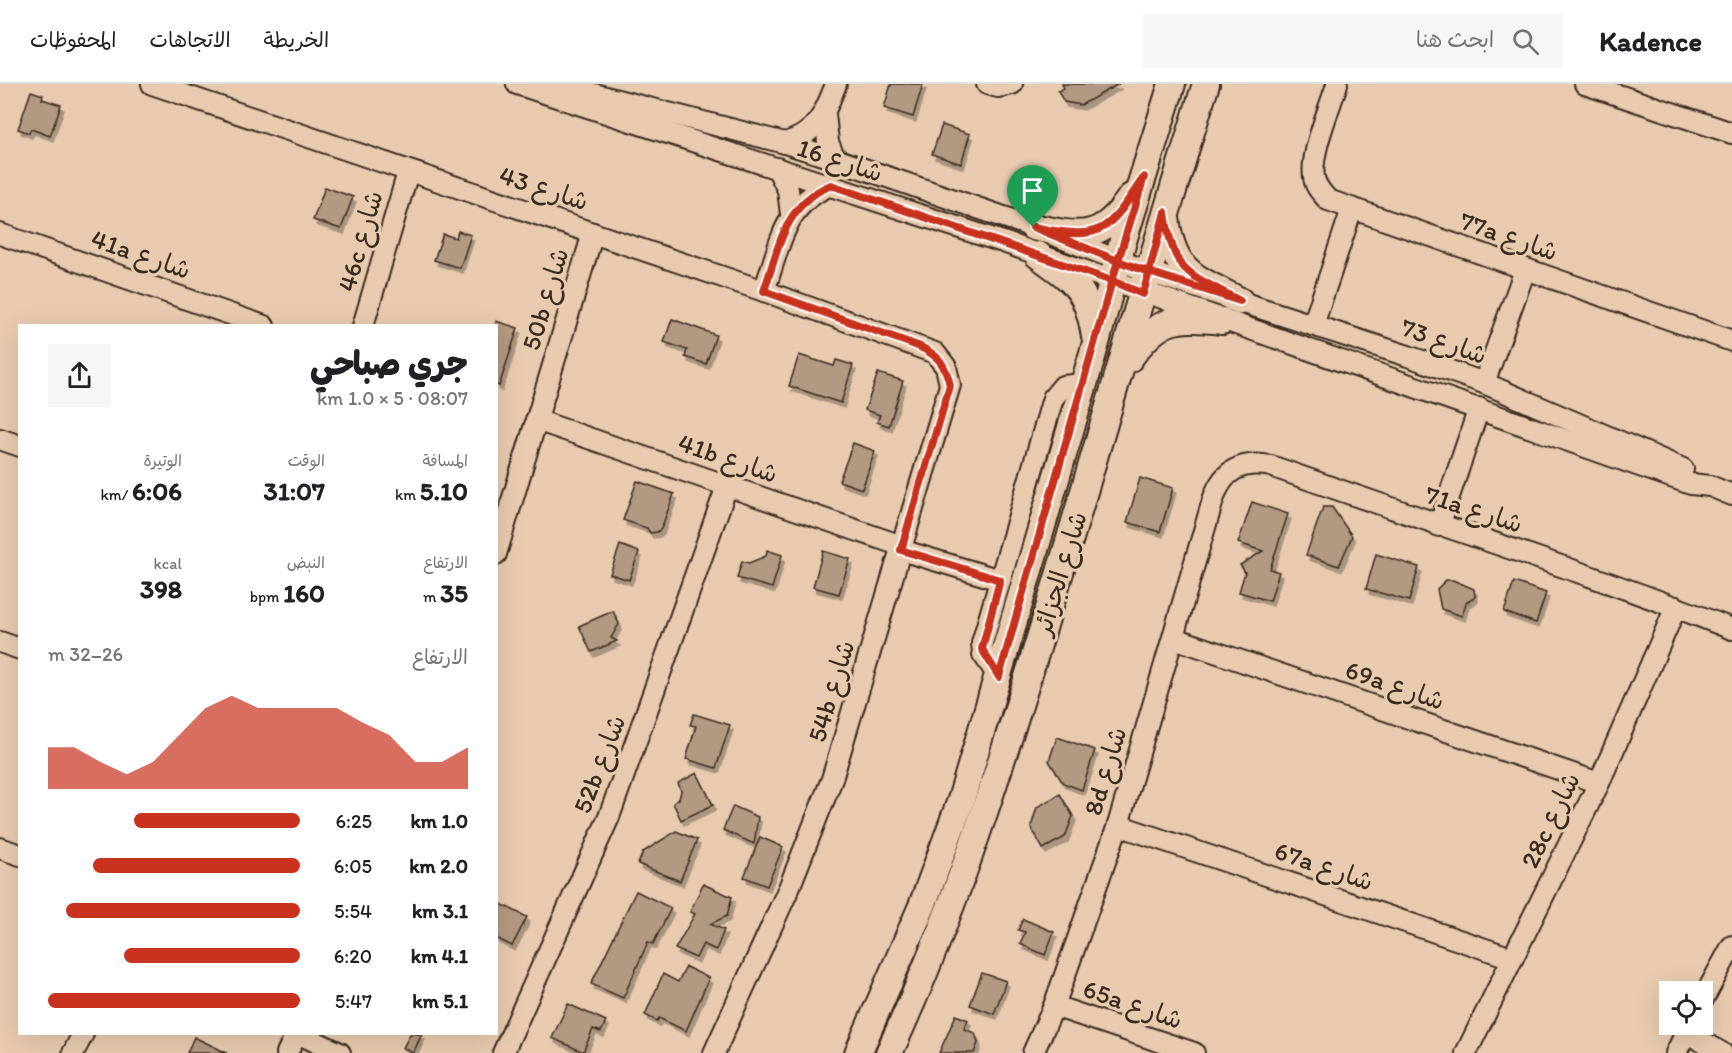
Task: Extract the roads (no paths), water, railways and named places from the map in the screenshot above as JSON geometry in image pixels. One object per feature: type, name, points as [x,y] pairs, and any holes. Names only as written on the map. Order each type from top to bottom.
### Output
[{"type":"main road","name":"شارع الجزائر","points":[[858,1053],[901,959],[942,854],[999,677],[1115,271],[1172,84]]},
{"type":"main road","name":"شارع الجزائر","points":[[889,1053],[946,922],[988,804],[1120,371],[1165,212],[1206,84]]},
{"type":"main road","points":[[1033,227],[1077,235],[1099,231],[1117,217],[1144,177]]},
{"type":"main road","points":[[1165,212],[1169,243],[1180,264],[1188,272],[1240,301]]},
{"type":"main road","points":[[1038,255],[1081,291],[1090,310],[1096,342]]},
{"type":"main road","points":[[1120,371],[1144,337],[1164,323],[1185,318],[1222,321]]},
{"type":"street","name":"شارع 43","points":[[152,84],[764,291],[918,346]]},
{"type":"street","name":"شارع 16","points":[[517,84],[831,185],[1038,255],[1115,271]]},
{"type":"street","name":"شارع 16","points":[[555,84],[785,143],[835,159],[1033,227],[1115,271],[1146,283]]},
{"type":"street","points":[[785,143],[804,136],[825,114],[836,84]]},
{"type":"street","points":[[987,84],[998,87],[1012,84]]},
{"type":"street","name":"77a شارع","points":[[1337,84],[1320,143],[1314,177],[1318,190],[1328,200],[1732,340]]},
{"type":"street","points":[[1585,84],[1732,133]]},
{"type":"street","points":[[825,114],[828,142],[835,159]]},
{"type":"street","points":[[777,168],[788,190],[791,214]]},
{"type":"street","name":"46c شارع","points":[[364,324],[408,172]]},
{"type":"street","points":[[764,291],[791,214],[808,196],[831,185]]},
{"type":"street","points":[[1313,325],[1352,209]]},
{"type":"street","name":"50b شارع","points":[[498,547],[593,233]]},
{"type":"street","name":"41a شارع","points":[[0,234],[258,324]]},
{"type":"street","points":[[1484,383],[1525,270]]},
{"type":"street","name":"شارع 73","points":[[1146,283],[1240,301],[1484,383],[1695,474],[1710,486]]},
{"type":"street","name":"شارع 73","points":[[1146,283],[1222,321],[1479,408],[1691,484],[1710,486],[1732,495]]},
{"type":"street","name":"54b شارع","points":[[714,1053],[751,977],[816,823],[850,724],[950,385],[946,367],[934,353],[918,346]]},
{"type":"street","points":[[999,677],[982,649],[1000,580],[1053,398],[1063,386],[1083,384]]},
{"type":"street","points":[[1439,526],[1479,408]]},
{"type":"street","name":"41b شارع","points":[[536,420],[901,548],[1000,580]]},
{"type":"street","points":[[0,439],[18,445]]},
{"type":"street","name":"71a شارع","points":[[1213,500],[1218,485],[1227,473],[1240,465],[1256,463],[1677,607],[1732,629]]},
{"type":"street","name":"52b شارع","points":[[503,1053],[609,818],[727,486]]},
{"type":"street","name":"8d شارع","points":[[1033,1053],[1054,1006],[1118,825],[1213,500]]},
{"type":"street","name":"28c شارع","points":[[1466,1053],[1599,783],[1677,607]]},
{"type":"street","name":"69a شارع","points":[[1174,638],[1599,783]]},
{"type":"street","points":[[0,642],[18,648]]},
{"type":"street","name":"67a شارع","points":[[1118,825],[1512,958]]},
{"type":"street","points":[[0,848],[18,854]]},
{"type":"street","points":[[1713,981],[1732,946]]},
{"type":"street","name":"65a شارع","points":[[1054,1006],[1194,1053]]},
{"type":"street","points":[[74,1053],[83,1035]]},
{"type":"street","points":[[287,1053],[297,1035]]},
{"type":"street","points":[[300,1035],[340,1053]]},
{"type":"street","points":[[1676,1053],[1685,1035]]},
{"type":"street","points":[[1698,1035],[1722,1053]]}]
